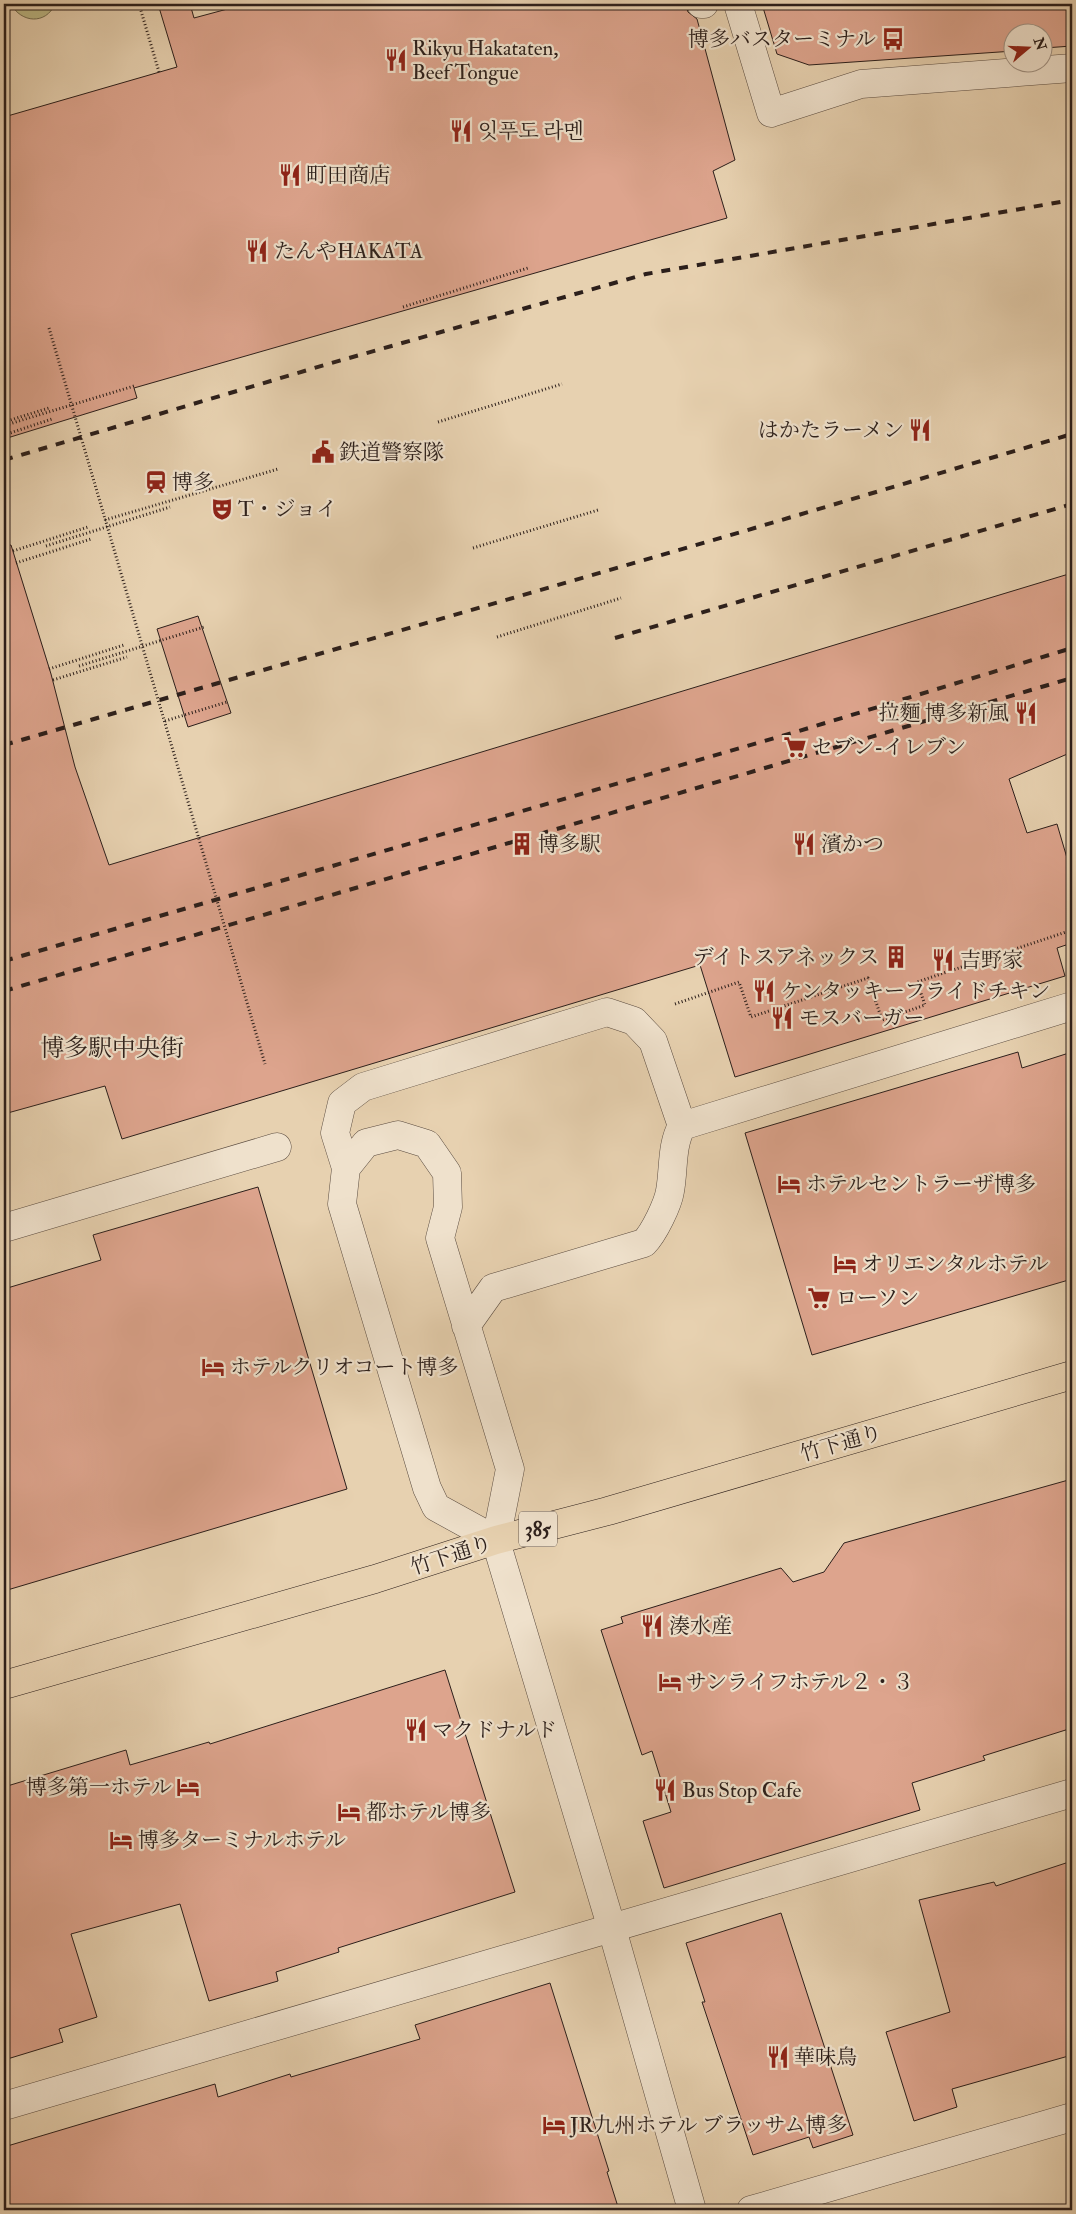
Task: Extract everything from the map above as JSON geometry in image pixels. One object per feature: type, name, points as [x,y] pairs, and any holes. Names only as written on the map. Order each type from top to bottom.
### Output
[{"type":"highway","name":"竹下通り","points":[[4,1685],[375,1580],[496,1540],[627,1505],[1072,1375]]},
{"type":"street","points":[[738,4],[771,113],[861,84],[1072,68]]},
{"type":"street","points":[[682,1126],[1072,1006]]},
{"type":"street","points":[[466,1326],[493,1288],[644,1243],[650,1237],[670,1194],[677,1136],[682,1126],[653,1041],[634,1021],[608,1012],[363,1087],[342,1103],[334,1133],[346,1168],[342,1204],[427,1488],[436,1507],[496,1540]]},
{"type":"street","points":[[346,1168],[366,1144],[398,1136],[427,1144],[447,1174],[448,1207],[440,1238],[510,1469],[496,1540],[612,1928],[692,2210]]},
{"type":"street","points":[[4,1228],[277,1147]]},
{"type":"street","points":[[4,2106],[1072,1793]]},
{"type":"street","points":[[751,2210],[1072,2118]]},
{"type":"path","points":[[139,4],[159,72]]},
{"type":"path","points":[[403,307],[528,268]]},
{"type":"path","points":[[49,328],[265,1064]]},
{"type":"path","points":[[438,422],[562,384]]},
{"type":"path","points":[[9,424],[134,386]]},
{"type":"path","points":[[4,422],[49,408]]},
{"type":"path","points":[[4,435],[52,420]]},
{"type":"path","points":[[105,520],[278,469]]},
{"type":"path","points":[[46,546],[170,508]]},
{"type":"path","points":[[473,548],[598,510]]},
{"type":"path","points":[[13,551],[88,527]]},
{"type":"path","points":[[16,563],[91,539]]},
{"type":"path","points":[[497,637],[622,598]]},
{"type":"path","points":[[79,666],[204,628]]},
{"type":"path","points":[[49,669],[124,645]]},
{"type":"path","points":[[53,680],[127,657]]},
{"type":"path","points":[[165,721],[227,702]]},
{"type":"path","points":[[675,1004],[739,982],[751,1017],[868,978],[882,1020],[925,1005],[917,982],[1072,930]]},
{"type":"shaded area","points":[[11,4],[55,4],[46,16],[33,19],[21,15]]},
{"type":"building","points":[[158,4],[190,4],[194,18],[246,4],[685,4],[688,12],[697,19],[735,160],[713,171],[727,218],[134,388],[137,398],[4,439],[4,117],[177,67]]},
{"type":"building","name":"博多バスターミナル","points":[[762,4],[1072,4],[1072,46],[1054,47],[1054,22],[1004,22],[1004,52],[809,65],[777,54]]},
{"type":"building","name":"博多駅","points":[[11,545],[51,674],[75,767],[109,865],[1072,573],[1072,752],[1009,779],[1027,833],[1057,824],[1072,875],[1072,943],[1057,948],[1065,976],[735,1077],[700,965],[122,1139],[105,1086],[4,1114],[4,546]]},
{"type":"building","points":[[198,616],[231,713],[188,727],[157,629]]},
{"type":"building","points":[[1018,1052],[1022,1068],[1072,1052],[1072,1279],[812,1355],[745,1133]]},
{"type":"building","points":[[258,1187],[347,1489],[4,1591],[4,1289],[101,1260],[93,1235]]},
{"type":"building","points":[[1072,1479],[1072,1728],[983,1756],[985,1760],[912,1783],[920,1810],[664,1888],[643,1821],[671,1812],[652,1751],[642,1755],[601,1630],[623,1623],[621,1617],[781,1568],[793,1582],[824,1572],[844,1543]]},
{"type":"building","points":[[445,1670],[515,1892],[338,1948],[339,1952],[276,1972],[278,1981],[209,2001],[180,1904],[71,1934],[97,2017],[59,2029],[63,2042],[4,2060],[4,1787],[126,1750],[130,1765],[209,1742],[210,1744]]},
{"type":"building","points":[[1072,1861],[1072,2055],[952,2089],[957,2107],[914,2121],[886,2032],[950,2012],[919,1900],[994,1882],[996,1886]]},
{"type":"building","points":[[781,1913],[853,2135],[813,2148],[809,2137],[753,2155],[702,2002],[705,2002],[686,1943]]},
{"type":"building","points":[[550,1983],[609,2171],[607,2172],[619,2210],[4,2210],[4,2147],[215,2084],[218,2097],[290,2074],[291,2077],[420,2039],[415,2025]]},
{"type":"railway","points":[[4,460],[328,364],[646,274],[1072,200]]},
{"type":"railway","points":[[4,745],[741,532],[1072,434]]},
{"type":"railway","points":[[615,638],[1072,504]]},
{"type":"railway","points":[[4,961],[799,731],[1072,648]]},
{"type":"railway","points":[[4,991],[1072,678]]},
{"type":"place","name":"博多バスターミナル","points":[[893,39]]},
{"type":"place","name":"Rikyu Hakataten, Beef Tongue","points":[[396,60]]},
{"type":"place","name":"잇푸도 라멘","points":[[461,131]]},
{"type":"place","name":"町田商店","points":[[290,175]]},
{"type":"place","name":"たんやHAKATA","points":[[257,251]]},
{"type":"place","name":"はかたラーメン","points":[[920,430]]},
{"type":"place","name":"鉄道警察隊","points":[[323,452]]},
{"type":"place","name":"博多","points":[[156,482]]},
{"type":"place","name":"T・ジョイ","points":[[222,509]]},
{"type":"place","name":"拉麵 博多新風","points":[[1026,713]]},
{"type":"place","name":"セブン-イレブン","points":[[795,747]]},
{"type":"place","name":"博多駅","points":[[522,844]]},
{"type":"place","name":"濱かつ","points":[[804,844]]},
{"type":"place","name":"デイトスアネックス","points":[[896,957]]},
{"type":"place","name":"吉野家","points":[[943,960]]},
{"type":"place","name":"ケンタッキーフライドチキン","points":[[764,991]]},
{"type":"place","name":"モスバーガー","points":[[782,1018]]},
{"type":"place","name":"ホテルセントラーザ博多","points":[[789,1184]]},
{"type":"place","name":"オリエンタルホテル","points":[[845,1264]]},
{"type":"place","name":"ローソン","points":[[819,1298]]},
{"type":"place","name":"ホテルクリオコート博多","points":[[213,1367]]},
{"type":"place","name":"湊水産","points":[[652,1626]]},
{"type":"place","name":"サンライフホテル２・３","points":[[670,1682]]},
{"type":"place","name":"マクドナルド","points":[[416,1730]]},
{"type":"place","name":"博多第一ホテル","points":[[188,1787]]},
{"type":"place","name":"Bus Stop Cafe","points":[[665,1790]]},
{"type":"place","name":"都ホテル博多","points":[[349,1812]]},
{"type":"place","name":"博多ターミナルホテル","points":[[121,1840]]},
{"type":"place","name":"華味鳥","points":[[778,2057]]},
{"type":"place","name":"JR九州ホテル ブラッサム博多","points":[[554,2125]]},
{"type":"district","name":"博多駅中央街","points":[[112,1048]]}]
